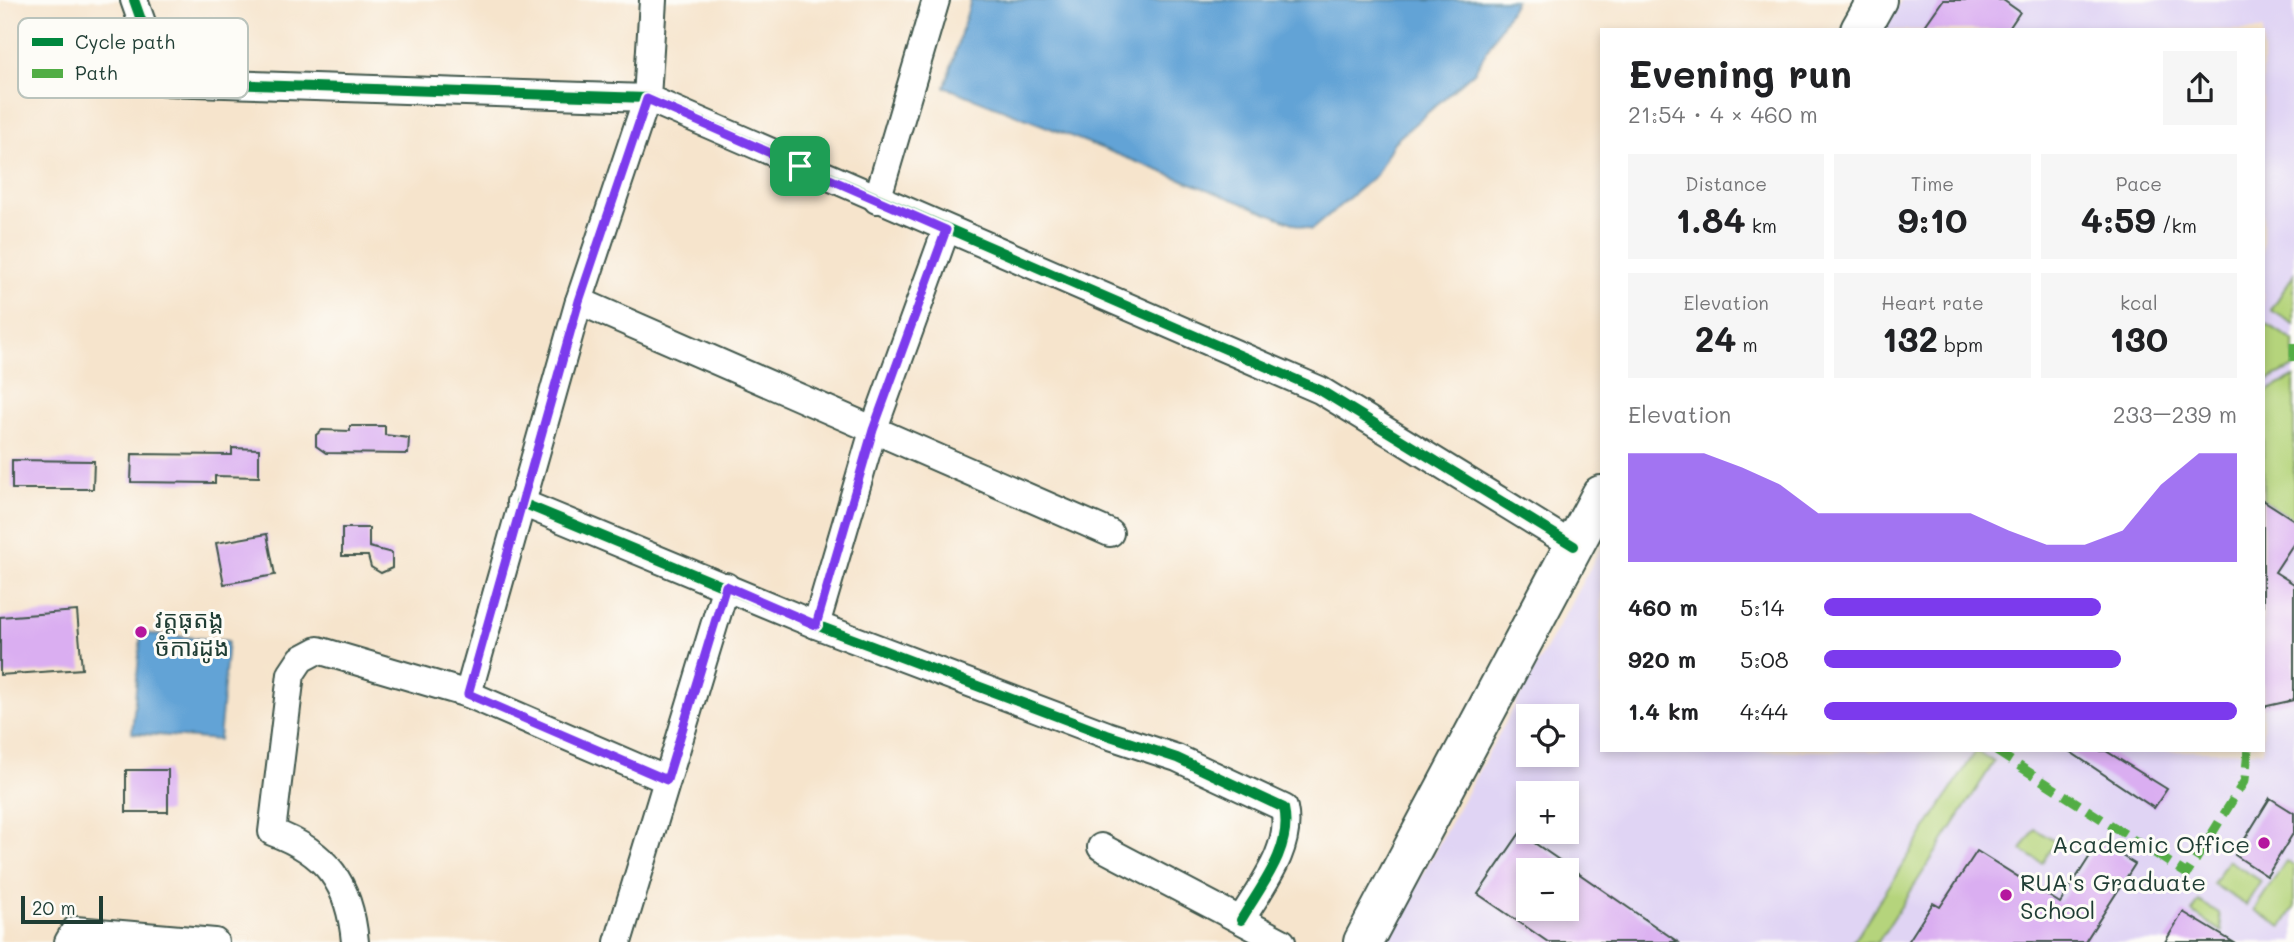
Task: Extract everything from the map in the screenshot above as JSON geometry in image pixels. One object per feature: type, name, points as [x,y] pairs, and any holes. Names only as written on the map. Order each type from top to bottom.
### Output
[{"type":"street","points":[[134,0],[140,18]]},
{"type":"street","points":[[468,694],[520,502],[579,301],[647,99],[653,0]]},
{"type":"street","points":[[877,200],[936,0]]},
{"type":"street","points":[[1861,28],[1877,0]]},
{"type":"street","points":[[248,85],[647,99],[1320,390],[1574,546]]},
{"type":"street","points":[[816,625],[873,430],[946,230]]},
{"type":"street","points":[[579,301],[1110,533]]},
{"type":"street","points":[[1363,942],[1600,497]]},
{"type":"street","points":[[520,502],[816,625],[1107,735],[1177,758],[1284,807],[1288,826],[1277,858],[1241,920]]},
{"type":"street","points":[[618,942],[726,586]]},
{"type":"street","points":[[355,942],[352,911],[326,863],[309,848],[272,832],[291,674],[301,659],[318,650],[468,694],[667,780]]},
{"type":"street","points":[[1101,847],[1282,942]]},
{"type":"street","points":[[68,942],[75,930],[215,942]]},
{"type":"shaded area","points":[[1901,0],[2294,0],[2294,942],[1385,942],[1600,550],[1600,752],[2265,752],[2265,28],[1885,28]]},
{"type":"green space","points":[[2294,274],[2294,324],[2271,310]]},
{"type":"green space","points":[[2265,323],[2294,341],[2294,367],[2265,382]]},
{"type":"green space","points":[[2294,377],[2294,520],[2265,501],[2265,392]]},
{"type":"green space","points":[[1975,752],[1994,762],[1878,942],[1853,942]]},
{"type":"green space","points":[[2035,829],[2056,842],[2042,863],[2021,850]]},
{"type":"green space","points":[[2228,860],[2261,881],[2246,905],[2213,884]]},
{"type":"green space","points":[[2286,861],[2294,866],[2294,908],[2282,927],[2254,910]]},
{"type":"green space","points":[[2199,901],[2219,913],[2222,932],[2192,912]]},
{"type":"water","points":[[971,0],[1516,0],[1475,71],[1394,142],[1376,175],[1311,230],[945,87]]},
{"type":"water","points":[[141,633],[228,641],[219,740],[132,733]]},
{"type":"building","points":[[1943,0],[2003,0],[2020,12],[2009,28],[1923,28]]},
{"type":"building","points":[[350,426],[385,426],[385,435],[409,438],[408,454],[326,453],[316,446],[316,435],[322,430],[350,431]]},
{"type":"building","points":[[232,448],[259,449],[259,477],[215,476],[215,483],[131,482],[132,454],[232,455]]},
{"type":"building","points":[[12,460],[94,461],[93,489],[12,489]]},
{"type":"building","points":[[2265,501],[2294,520],[2294,543],[2275,572],[2294,584],[2294,700],[2265,707]]},
{"type":"building","points":[[342,528],[369,528],[369,547],[392,553],[392,568],[381,573],[371,567],[368,556],[342,556]]},
{"type":"building","points":[[267,534],[275,575],[224,584],[216,543]]},
{"type":"building","points":[[77,611],[82,669],[0,675],[0,617]]},
{"type":"building","points":[[2070,752],[2108,752],[2167,789],[2154,808]]},
{"type":"building","points":[[126,770],[168,770],[168,812],[126,812]]},
{"type":"building","name":"Academic Office","points":[[2270,798],[2294,813],[2294,832],[2267,876],[2235,855]]},
{"type":"building","points":[[1516,839],[1516,844],[1536,844],[1556,858],[1516,858],[1516,920],[1478,894]]},
{"type":"building","name":"RUA's Graduate School","points":[[2099,842],[2135,864],[2085,942],[1908,942],[1933,903],[1940,907],[1977,851],[2060,903]]},
{"type":"building","points":[[1579,874],[1678,942],[1548,942],[1517,921],[1579,921]]},
{"type":"building","points":[[2183,912],[2233,942],[2165,942]]},
{"type":"marked path","points":[[2294,343],[2294,367]]},
{"type":"marked path","points":[[1998,752],[2187,874],[2245,780],[2248,752]]},
{"type":"cycle path","points":[[134,0],[140,18]]},
{"type":"cycle path","points":[[248,85],[647,98],[1320,390],[1574,546]]},
{"type":"cycle path","points":[[520,502],[816,625],[1107,735],[1177,758],[1284,808],[1286,823],[1280,852],[1241,920]]},
{"type":"place","name":"វត្តធុតង្គ ចំការដូង","points":[[141,632]]},
{"type":"place","name":"Academic Office","points":[[2264,843]]},
{"type":"place","name":"RUA's Graduate School","points":[[2006,895]]},
{"type":"route","points":[[647,99],[800,166],[946,230],[873,430],[816,625],[726,586],[667,780],[468,694],[520,502],[579,301],[647,99]]}]
